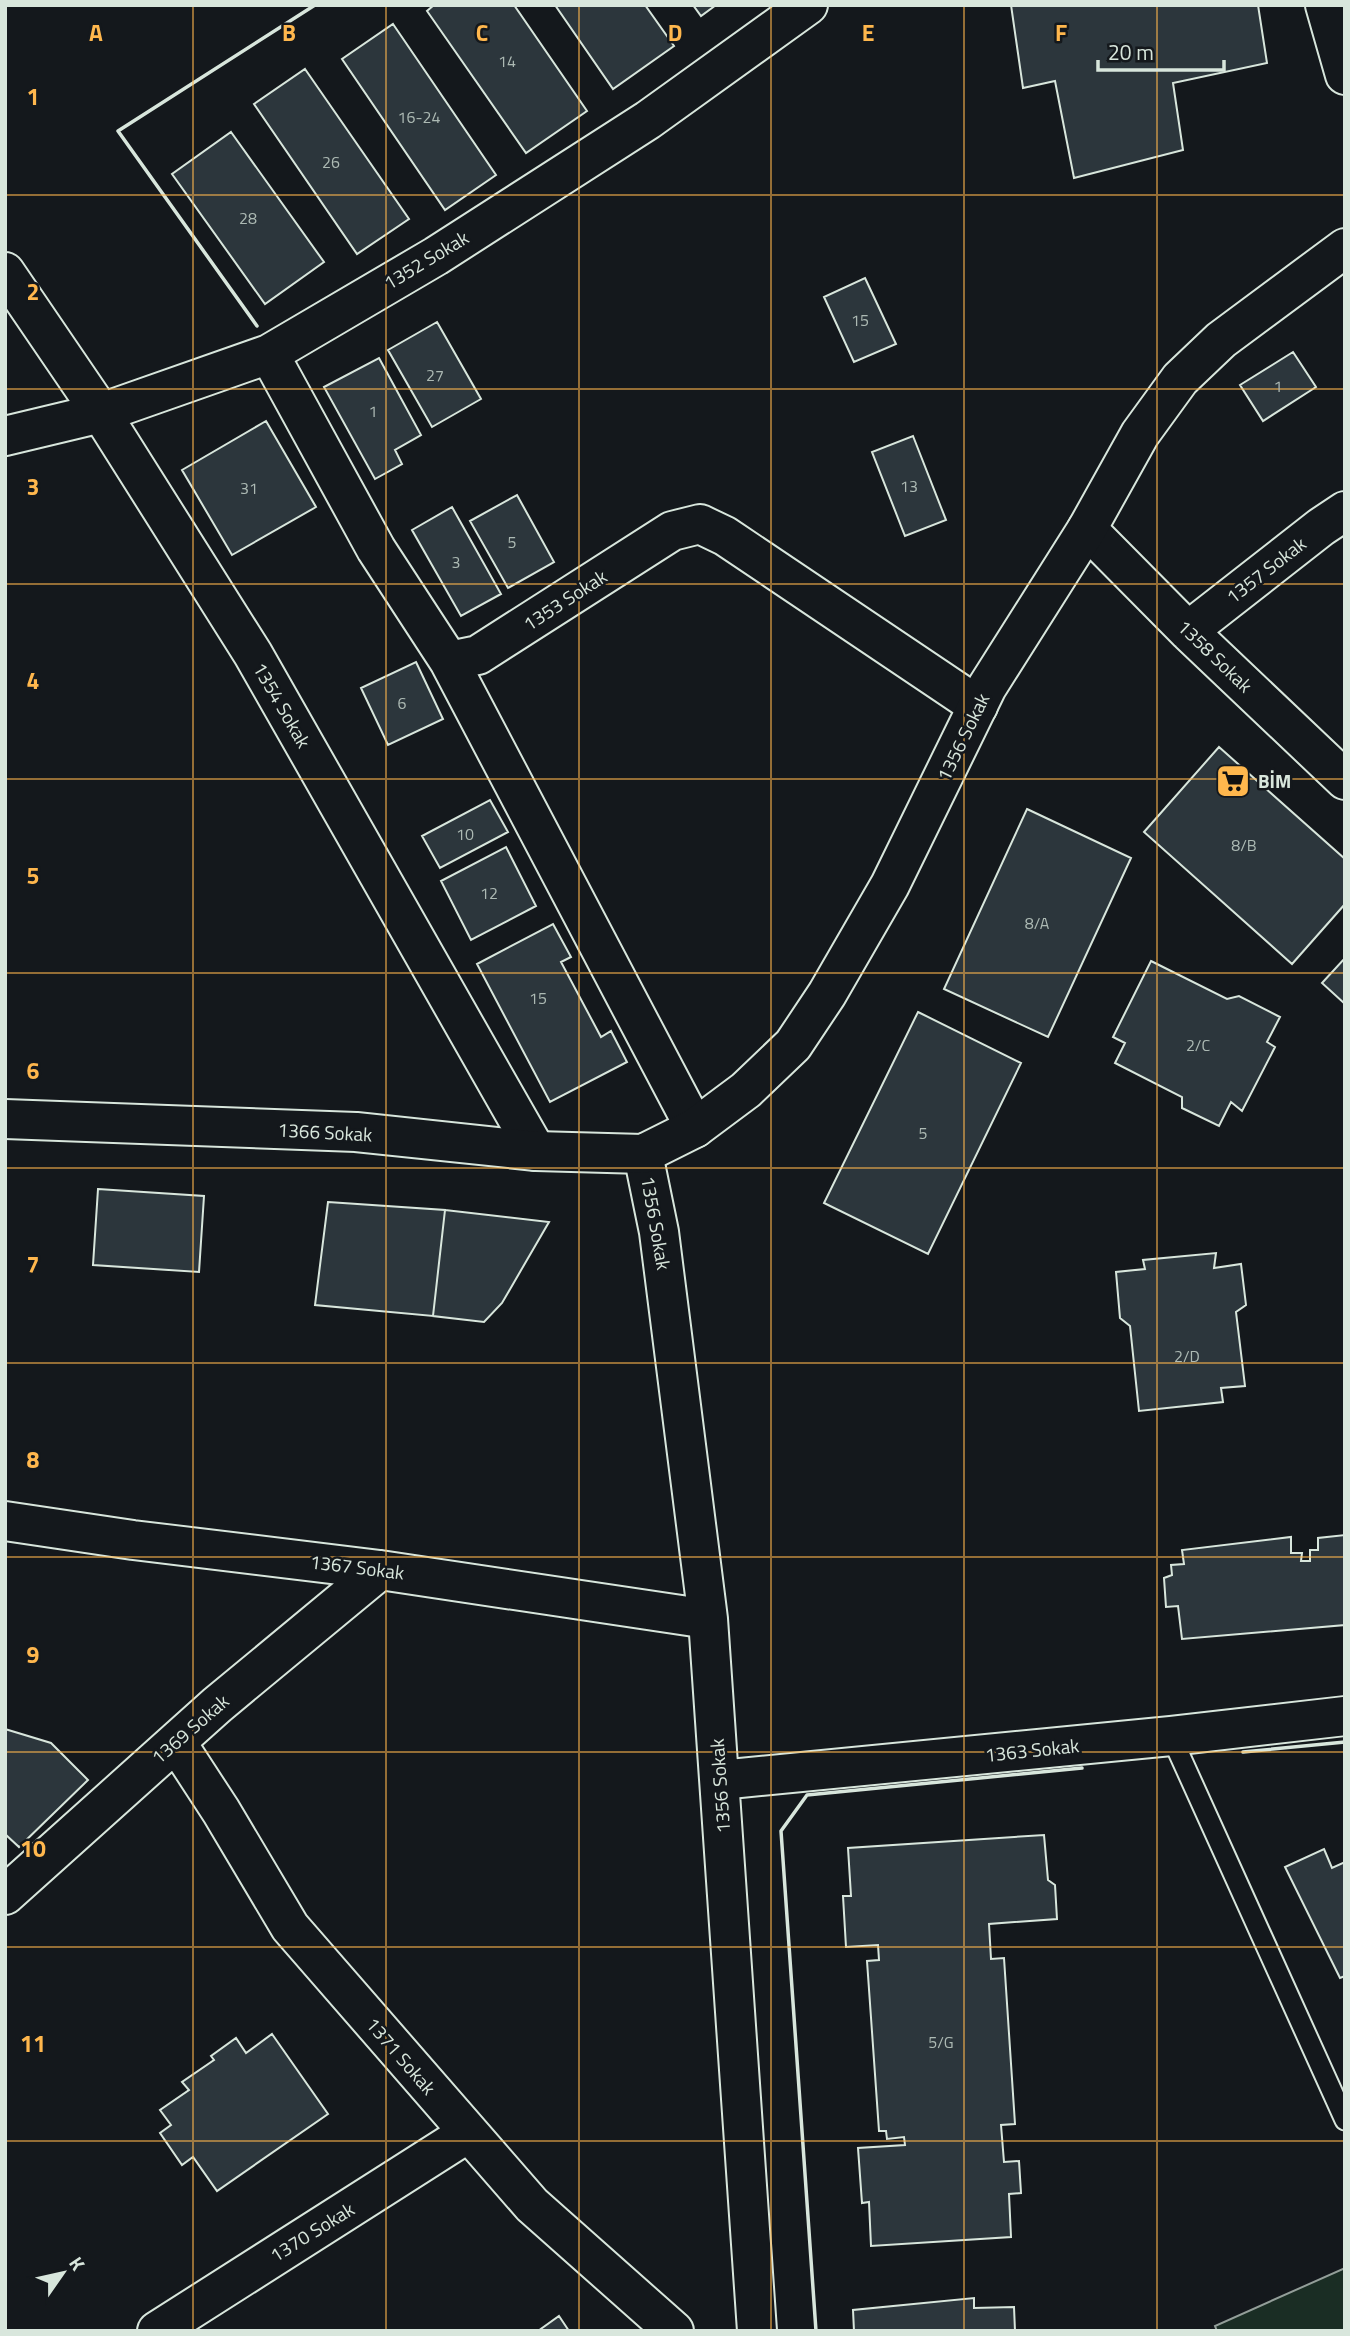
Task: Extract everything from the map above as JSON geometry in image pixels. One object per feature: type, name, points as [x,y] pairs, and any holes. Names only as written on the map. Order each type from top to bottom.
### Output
[{"type":"street","name":"1352 Sokak","points":[[5,436],[101,413],[269,354],[436,256],[648,120],[808,5]]},
{"type":"street","points":[[1325,5],[1345,75]]},
{"type":"street","name":"1356 Sokak","points":[[757,2331],[708,1619],[659,1233],[643,1154],[695,1128],[747,1090],[793,1045],[827,994],[890,885],[987,687],[1087,529],[1140,434],[1180,379],[1221,340],[1345,248]]},
{"type":"street","name":"1354 Sokak","points":[[5,272],[101,413],[253,654],[536,1151]]},
{"type":"street","points":[[269,354],[376,549],[449,661],[695,1128]]},
{"type":"street","name":"1357 Sokak","points":[[1188,631],[1345,511]]},
{"type":"street","name":"1353 Sokak","points":[[449,661],[478,654],[672,531],[700,524],[725,536],[978,706]]},
{"type":"street","name":"1358 Sokak","points":[[1087,529],[1188,631],[1345,780]]},
{"type":"street","name":"1366 Sokak","points":[[5,1119],[356,1132],[536,1151],[643,1154]]},
{"type":"street","name":"1367 Sokak","points":[[5,1521],[133,1541],[380,1570],[708,1619]]},
{"type":"street","name":"1369 Sokak","points":[[5,1895],[176,1742],[380,1570]]},
{"type":"street","name":"1363 Sokak","points":[[720,1780],[1171,1736],[1345,1716]]},
{"type":"street","name":"1371 Sokak","points":[[176,1742],[221,1811],[290,1927],[532,2205],[674,2331]]},
{"type":"street","name":"1370 Sokak","points":[[157,2331],[468,2133]]},
{"type":"lane","points":[[1171,1736],[1345,2120]]},
{"type":"green space","points":[[1345,2268],[1345,2331],[1217,2331],[1215,2326]]},
{"type":"building","points":[[434,5],[514,5],[587,111],[526,153],[427,11]]},
{"type":"building","points":[[555,5],[645,5],[674,46],[613,89]]},
{"type":"building","points":[[693,5],[716,5],[701,16]]},
{"type":"building","points":[[1011,5],[1258,5],[1267,63],[1173,83],[1183,150],[1074,178],[1055,81],[1023,88]]},
{"type":"building","points":[[393,24],[496,175],[445,210],[342,59]]},
{"type":"building","points":[[305,69],[409,219],[357,254],[254,104]]},
{"type":"building","points":[[231,132],[324,262],[265,304],[172,174]]},
{"type":"building","points":[[865,278],[896,344],[854,362],[824,297]]},
{"type":"building","points":[[437,322],[481,399],[432,427],[388,350]]},
{"type":"building","points":[[1293,352],[1316,387],[1263,421],[1240,385]]},
{"type":"building","points":[[379,358],[421,435],[395,450],[402,464],[375,479],[324,387]]},
{"type":"building","points":[[266,421],[316,507],[232,555],[182,470]]},
{"type":"building","points":[[913,436],[946,520],[905,536],[872,452]]},
{"type":"building","points":[[517,495],[554,562],[508,588],[470,521]]},
{"type":"building","points":[[452,507],[501,594],[461,616],[412,530]]},
{"type":"building","points":[[416,662],[443,719],[388,745],[361,688]]},
{"type":"building","points":[[1219,747],[1345,859],[1345,904],[1292,964],[1144,832]]},
{"type":"building","points":[[490,800],[508,832],[440,868],[422,836]]},
{"type":"building","points":[[1027,809],[1131,858],[1048,1037],[944,989]]},
{"type":"building","points":[[506,847],[536,906],[471,940],[441,881]]},
{"type":"building","points":[[553,924],[571,957],[561,962],[601,1037],[611,1031],[627,1062],[550,1102],[477,964]]},
{"type":"building","points":[[1345,958],[1345,1004],[1322,983]]},
{"type":"building","points":[[1151,961],[1227,999],[1239,996],[1280,1017],[1267,1042],[1275,1047],[1242,1111],[1231,1102],[1219,1126],[1182,1108],[1182,1097],[1115,1063],[1125,1043],[1113,1037]]},
{"type":"building","points":[[918,1012],[1021,1063],[928,1254],[824,1203]]},
{"type":"building","points":[[98,1189],[204,1196],[199,1272],[93,1265]]},
{"type":"building","points":[[328,1202],[445,1210],[433,1316],[315,1305]]},
{"type":"building","points":[[445,1210],[549,1222],[502,1303],[484,1322],[433,1316]]},
{"type":"building","points":[[1216,1253],[1214,1268],[1241,1264],[1246,1305],[1236,1312],[1245,1386],[1221,1388],[1223,1402],[1139,1411],[1130,1326],[1120,1318],[1116,1272],[1145,1269],[1143,1260]]},
{"type":"building","points":[[1345,1535],[1345,1625],[1182,1639],[1178,1606],[1166,1607],[1164,1578],[1172,1575],[1171,1565],[1184,1564],[1182,1550],[1291,1537],[1291,1553],[1302,1553],[1301,1561],[1310,1561],[1310,1550],[1318,1550],[1318,1538]]},
{"type":"building","points":[[5,1729],[51,1743],[88,1780],[19,1847],[5,1834]]},
{"type":"building","points":[[1044,1835],[1048,1880],[1055,1885],[1057,1919],[989,1924],[991,1959],[1004,1958],[1015,2124],[1001,2125],[1004,2162],[1019,2161],[1021,2193],[1009,2194],[1011,2237],[871,2246],[869,2202],[862,2203],[858,2148],[905,2145],[904,2137],[887,2139],[886,2131],[879,2131],[867,1961],[879,1960],[878,1945],[846,1947],[843,1896],[851,1896],[848,1848]]},
{"type":"building","points":[[1324,1849],[1332,1868],[1345,1862],[1345,1976],[1340,1978],[1285,1867]]},
{"type":"building","points":[[272,2034],[328,2114],[217,2191],[193,2157],[182,2165],[160,2133],[171,2125],[160,2110],[189,2090],[182,2082],[214,2060],[211,2056],[236,2038],[246,2053]]},
{"type":"building","points":[[974,2298],[974,2308],[1014,2307],[1015,2331],[854,2331],[853,2310]]},
{"type":"building","points":[[559,2316],[569,2331],[538,2331]]},
{"type":"wall","points":[[257,326],[118,131],[315,5]]},
{"type":"wall","points":[[1243,1752],[1345,1742]]},
{"type":"wall","points":[[816,2331],[781,1831],[807,1795],[1082,1768]]},
{"type":"place","name":"BİM","points":[[1233,781]]}]
